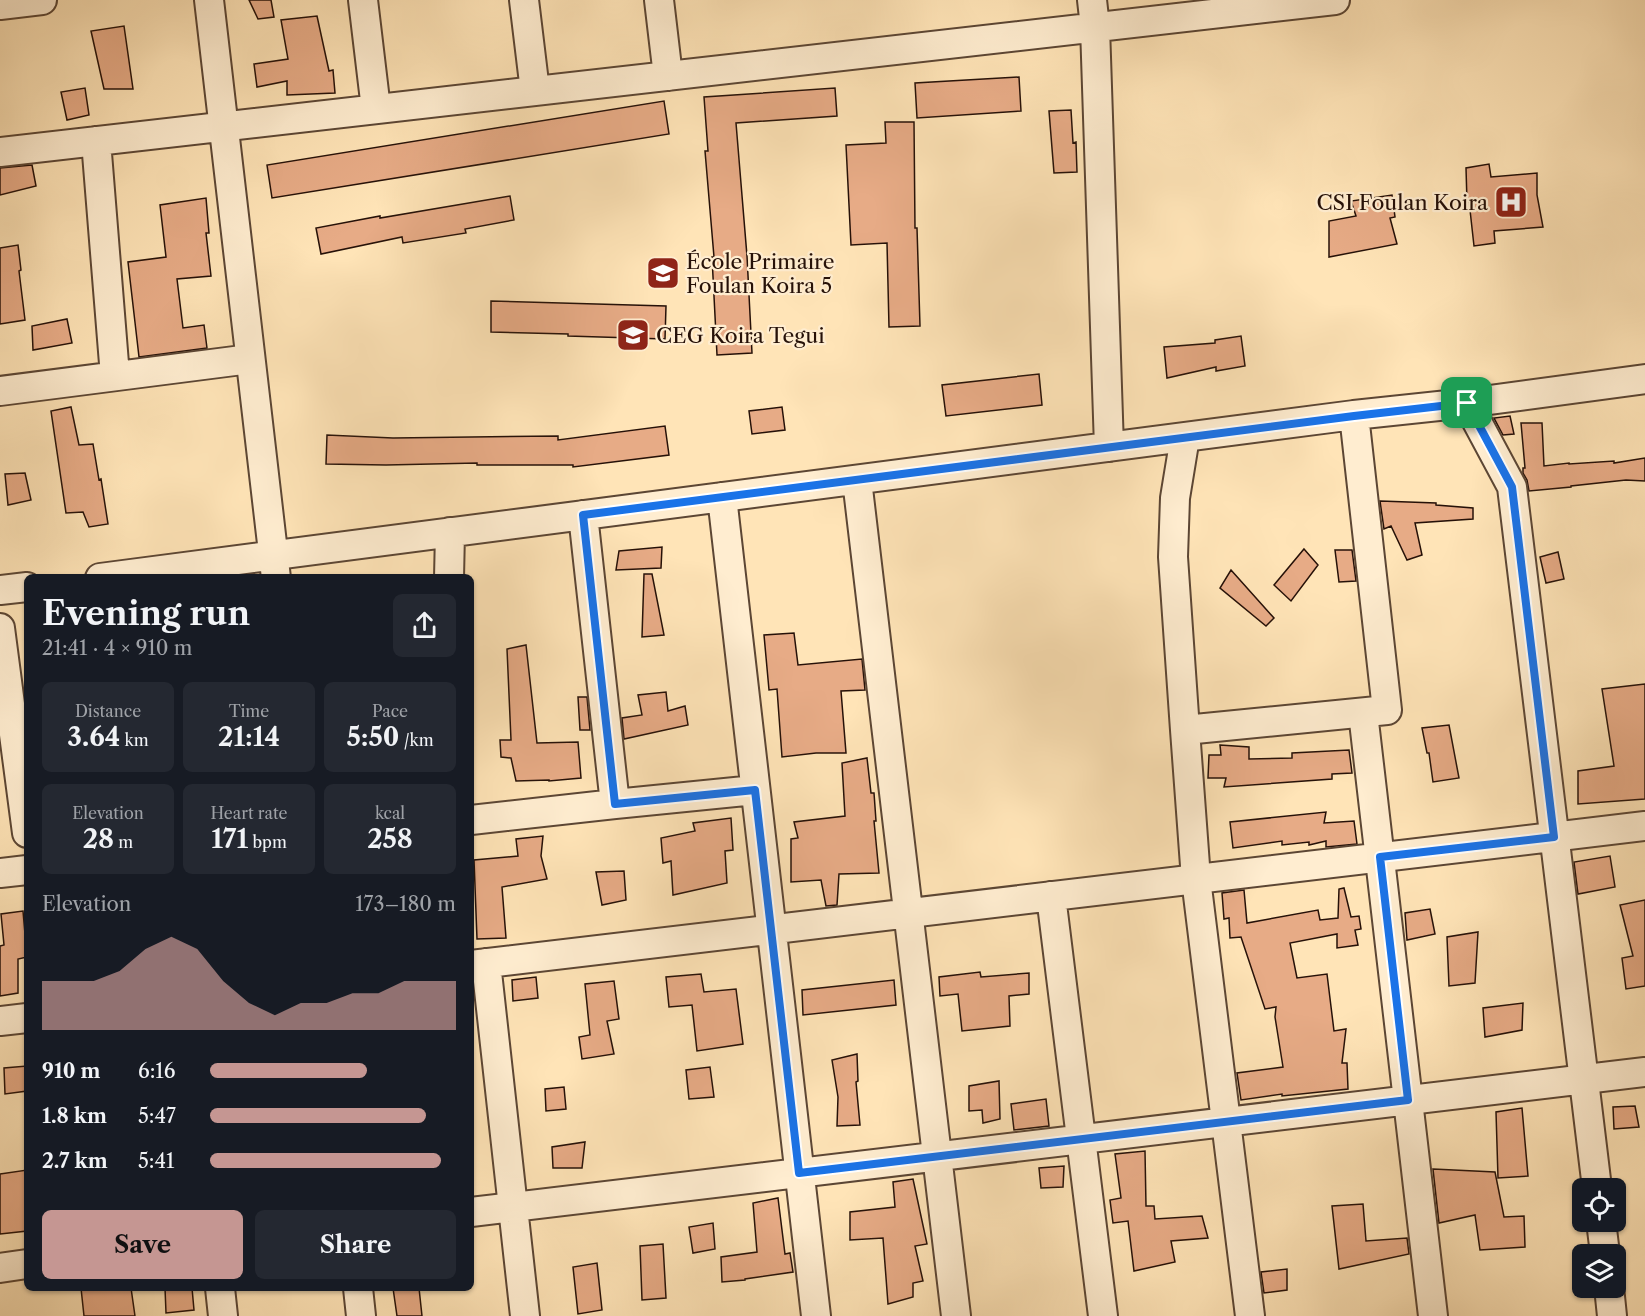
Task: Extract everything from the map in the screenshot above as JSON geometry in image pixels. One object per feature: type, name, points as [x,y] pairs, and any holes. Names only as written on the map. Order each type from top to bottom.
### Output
[{"type":"street","points":[[0,5],[42,0]]},
{"type":"street","points":[[209,0],[274,566]]},
{"type":"street","points":[[363,0],[376,109]]},
{"type":"street","points":[[524,0],[535,91]]},
{"type":"street","points":[[659,0],[668,76]]},
{"type":"street","points":[[0,152],[668,76],[1093,14],[1335,0]]},
{"type":"street","points":[[1093,14],[1109,447]]},
{"type":"street","points":[[96,141],[115,376]]},
{"type":"street","points":[[0,391],[250,359]]},
{"type":"street","points":[[155,574],[274,566],[450,532],[1645,379]]},
{"type":"street","points":[[1467,403],[1512,487],[1596,1178]]},
{"type":"street","points":[[1185,730],[1387,710],[1354,416]]},
{"type":"street","points":[[1185,437],[1175,498],[1173,557],[1196,879],[1250,1316]]},
{"type":"street","points":[[857,480],[957,1316]]},
{"type":"street","points":[[722,497],[799,1173],[810,1315]]},
{"type":"street","points":[[583,515],[615,804]]},
{"type":"street","points":[[449,574],[450,532]]},
{"type":"street","points":[[0,590],[24,587]]},
{"type":"street","points":[[0,628],[24,809]]},
{"type":"street","points":[[1363,712],[1433,1316]]},
{"type":"street","points":[[474,820],[755,790]]},
{"type":"street","points":[[525,1316],[513,1207],[479,964],[1645,826]]},
{"type":"street","points":[[0,873],[24,870]]},
{"type":"street","points":[[1051,896],[1102,1316]]},
{"type":"street","points":[[0,1021],[24,1017]]},
{"type":"street","points":[[474,1212],[1645,1072]]},
{"type":"street","points":[[0,1268],[24,1264]]},
{"type":"street","points":[[220,1291],[223,1316]]},
{"type":"street","points":[[358,1291],[361,1316]]},
{"type":"street","points":[[1610,1298],[1612,1316]]},
{"type":"building","points":[[249,0],[271,0],[274,17],[258,19]]},
{"type":"building","points":[[317,16],[329,71],[333,70],[335,93],[287,95],[287,81],[257,87],[254,64],[288,59],[281,20]]},
{"type":"building","points":[[124,26],[133,89],[104,89],[91,31]]},
{"type":"building","points":[[1019,77],[1021,111],[917,118],[915,83]]},
{"type":"building","points":[[85,88],[89,115],[67,120],[61,92]]},
{"type":"building","points":[[835,88],[837,116],[736,123],[752,353],[717,355],[712,257],[714,257],[705,151],[708,151],[704,97]]},
{"type":"building","points":[[664,101],[669,134],[272,198],[267,165]]},
{"type":"building","points":[[1071,110],[1073,143],[1076,142],[1077,172],[1054,173],[1049,111]]},
{"type":"building","points":[[885,122],[914,122],[915,228],[917,228],[920,326],[889,327],[887,243],[851,245],[846,145],[886,143]]},
{"type":"building","points":[[1489,164],[1491,177],[1537,173],[1537,195],[1543,227],[1494,231],[1495,243],[1474,246],[1469,201],[1467,202],[1466,168]]},
{"type":"building","points":[[32,165],[36,186],[0,195],[0,168]]},
{"type":"building","points":[[1392,195],[1395,217],[1390,218],[1397,244],[1329,257],[1329,221],[1356,216],[1351,201]]},
{"type":"building","points":[[510,196],[514,220],[465,229],[466,233],[403,243],[402,237],[321,254],[316,228]]},
{"type":"building","points":[[206,198],[209,233],[206,233],[211,276],[177,279],[183,328],[204,325],[207,348],[139,357],[128,262],[166,257],[160,205]]},
{"type":"building","points":[[18,245],[25,320],[0,324],[0,248]]},
{"type":"building","points":[[491,301],[666,306],[665,339],[491,332]]},
{"type":"building","points":[[67,319],[72,343],[33,350],[32,326]]},
{"type":"building","points":[[1241,336],[1245,366],[1216,371],[1216,367],[1167,378],[1164,347],[1215,343],[1215,340]]},
{"type":"building","points":[[1039,374],[1042,405],[946,416],[942,385]]},
{"type":"building","points":[[71,407],[79,445],[93,444],[108,524],[89,527],[83,512],[66,513],[51,411]]},
{"type":"building","points":[[782,407],[785,430],[752,434],[749,411]]},
{"type":"building","points":[[1510,416],[1514,434],[1503,435],[1494,418]]},
{"type":"building","points":[[1521,423],[1542,423],[1544,466],[1614,461],[1614,463],[1645,458],[1645,481],[1626,480],[1529,491],[1523,473],[1523,468],[1525,468]]},
{"type":"building","points":[[665,426],[669,455],[573,467],[573,465],[477,465],[477,463],[326,464],[327,435],[393,438],[558,436],[558,440]]},
{"type":"building","points":[[25,473],[31,500],[8,505],[5,474]]},
{"type":"building","points":[[1380,501],[1436,503],[1436,505],[1473,508],[1473,519],[1415,523],[1422,555],[1407,560],[1391,526],[1384,529]]},
{"type":"building","points":[[662,547],[661,568],[616,570],[619,551]]},
{"type":"building","points":[[1304,549],[1318,565],[1291,601],[1274,585]]},
{"type":"building","points":[[1335,550],[1352,550],[1356,581],[1339,582]]},
{"type":"building","points":[[1558,552],[1564,579],[1546,583],[1540,557]]},
{"type":"building","points":[[1231,570],[1274,618],[1266,626],[1220,588]]},
{"type":"building","points":[[644,574],[652,574],[664,635],[642,637]]},
{"type":"building","points":[[794,633],[798,665],[862,659],[865,690],[841,691],[846,753],[816,753],[782,757],[777,689],[769,690],[764,635]]},
{"type":"building","points":[[526,645],[537,743],[578,742],[581,778],[516,781],[511,758],[501,757],[500,740],[511,740],[507,649]]},
{"type":"building","points":[[1645,684],[1645,799],[1578,804],[1578,771],[1614,766],[1602,689]]},
{"type":"building","points":[[666,692],[668,711],[685,706],[688,725],[624,739],[622,718],[642,715],[638,695]]},
{"type":"building","points":[[578,697],[587,697],[590,730],[580,730]]},
{"type":"building","points":[[1449,725],[1459,778],[1433,782],[1429,753],[1427,753],[1422,728]]},
{"type":"building","points":[[1220,745],[1249,747],[1249,759],[1292,758],[1292,753],[1349,750],[1352,773],[1332,774],[1332,779],[1224,787],[1226,778],[1208,778],[1209,755],[1221,755]]},
{"type":"building","points":[[867,758],[871,793],[874,793],[879,873],[839,874],[837,905],[826,906],[821,880],[791,882],[791,839],[798,838],[794,822],[845,816],[842,763]]},
{"type":"building","points":[[1326,812],[1324,823],[1354,821],[1357,844],[1326,847],[1326,841],[1309,845],[1309,842],[1282,845],[1282,841],[1233,848],[1230,822]]},
{"type":"building","points":[[731,818],[733,850],[725,851],[727,883],[673,895],[671,861],[663,863],[661,838],[695,831],[693,823]]},
{"type":"building","points":[[543,836],[541,856],[547,879],[502,887],[506,938],[477,939],[474,860],[518,856],[516,839]]},
{"type":"building","points":[[1610,856],[1615,887],[1578,894],[1574,862]]},
{"type":"building","points":[[624,871],[626,900],[602,905],[596,872]]},
{"type":"building","points":[[1344,888],[1351,917],[1359,916],[1361,929],[1355,930],[1358,945],[1337,948],[1337,934],[1290,943],[1297,978],[1327,974],[1334,1031],[1346,1029],[1342,1063],[1347,1063],[1348,1089],[1241,1100],[1237,1073],[1283,1067],[1275,1017],[1276,1007],[1265,1009],[1241,937],[1230,938],[1229,918],[1224,919],[1222,893],[1244,890],[1247,923],[1318,910],[1320,920],[1338,918],[1339,889]]},
{"type":"building","points":[[1645,900],[1645,986],[1626,989],[1622,958],[1633,956],[1620,905]]},
{"type":"building","points":[[1430,909],[1435,934],[1407,940],[1405,913]]},
{"type":"building","points":[[23,911],[24,958],[18,959],[18,993],[0,996],[0,946],[4,945],[1,914]]},
{"type":"building","points":[[1478,932],[1475,983],[1449,986],[1447,937]]},
{"type":"building","points":[[980,972],[981,977],[1029,973],[1029,994],[1009,996],[1010,1026],[962,1031],[958,994],[940,996],[939,977]]},
{"type":"building","points":[[701,974],[704,992],[736,989],[743,1044],[697,1051],[692,1005],[669,1007],[666,977]]},
{"type":"building","points":[[536,977],[538,998],[513,1001],[512,980]]},
{"type":"building","points":[[894,980],[896,1005],[803,1015],[802,990]]},
{"type":"building","points":[[614,981],[619,1019],[607,1021],[614,1054],[582,1059],[579,1037],[590,1035],[585,984]]},
{"type":"building","points":[[1523,1003],[1522,1030],[1485,1037],[1483,1008]]},
{"type":"building","points":[[857,1054],[858,1081],[856,1082],[860,1125],[837,1126],[838,1097],[832,1060]]},
{"type":"building","points":[[24,1066],[24,1091],[5,1094],[4,1068]]},
{"type":"building","points":[[710,1067],[714,1097],[689,1099],[686,1070]]},
{"type":"building","points":[[999,1081],[1000,1119],[983,1123],[982,1110],[969,1111],[969,1086]]},
{"type":"building","points":[[564,1087],[566,1109],[546,1111],[545,1089]]},
{"type":"building","points":[[1046,1099],[1049,1126],[1014,1130],[1011,1104]]},
{"type":"building","points":[[1635,1106],[1639,1127],[1614,1129],[1613,1107]]},
{"type":"building","points":[[1522,1108],[1528,1176],[1498,1178],[1496,1112]]},
{"type":"building","points":[[585,1142],[582,1168],[553,1168],[552,1147]]},
{"type":"building","points":[[1145,1151],[1146,1206],[1154,1206],[1155,1219],[1202,1216],[1208,1238],[1171,1241],[1175,1262],[1134,1271],[1128,1221],[1113,1223],[1110,1200],[1121,1198],[1115,1154]]},
{"type":"building","points":[[1064,1166],[1063,1187],[1041,1188],[1039,1168]]},
{"type":"building","points":[[1433,1169],[1495,1172],[1504,1217],[1524,1216],[1525,1247],[1480,1250],[1475,1215],[1439,1223]]},
{"type":"building","points":[[24,1170],[24,1231],[0,1234],[0,1174]]},
{"type":"building","points":[[913,1179],[927,1244],[915,1246],[923,1281],[913,1283],[913,1297],[888,1304],[883,1238],[850,1240],[850,1212],[895,1207],[893,1182]]},
{"type":"building","points":[[778,1198],[785,1254],[790,1253],[793,1272],[722,1282],[721,1257],[757,1252],[753,1203]]},
{"type":"building","points":[[1363,1204],[1366,1241],[1407,1238],[1409,1254],[1339,1269],[1332,1206]]},
{"type":"building","points":[[713,1223],[715,1249],[693,1253],[689,1227]]},
{"type":"building","points":[[663,1244],[666,1298],[642,1300],[640,1246]]},
{"type":"building","points":[[597,1263],[602,1310],[578,1314],[573,1267]]},
{"type":"building","points":[[1287,1269],[1287,1290],[1264,1293],[1261,1272]]},
{"type":"building","points":[[81,1291],[131,1291],[135,1316],[84,1316]]},
{"type":"building","points":[[165,1291],[192,1291],[194,1310],[166,1313]]},
{"type":"building","points":[[393,1291],[419,1291],[422,1316],[397,1316]]},
{"type":"place","name":"CSI Foulan Koira","points":[[1511,202]]},
{"type":"place","name":"École Primaire Foulan Koira 5","points":[[663,273]]},
{"type":"place","name":"CEG Koira Tegui","points":[[633,335]]},
{"type":"route","points":[[1467,403],[1512,487],[1554,837],[1380,857],[1408,1100],[799,1173],[755,790],[615,804],[583,515],[1467,403]]}]
